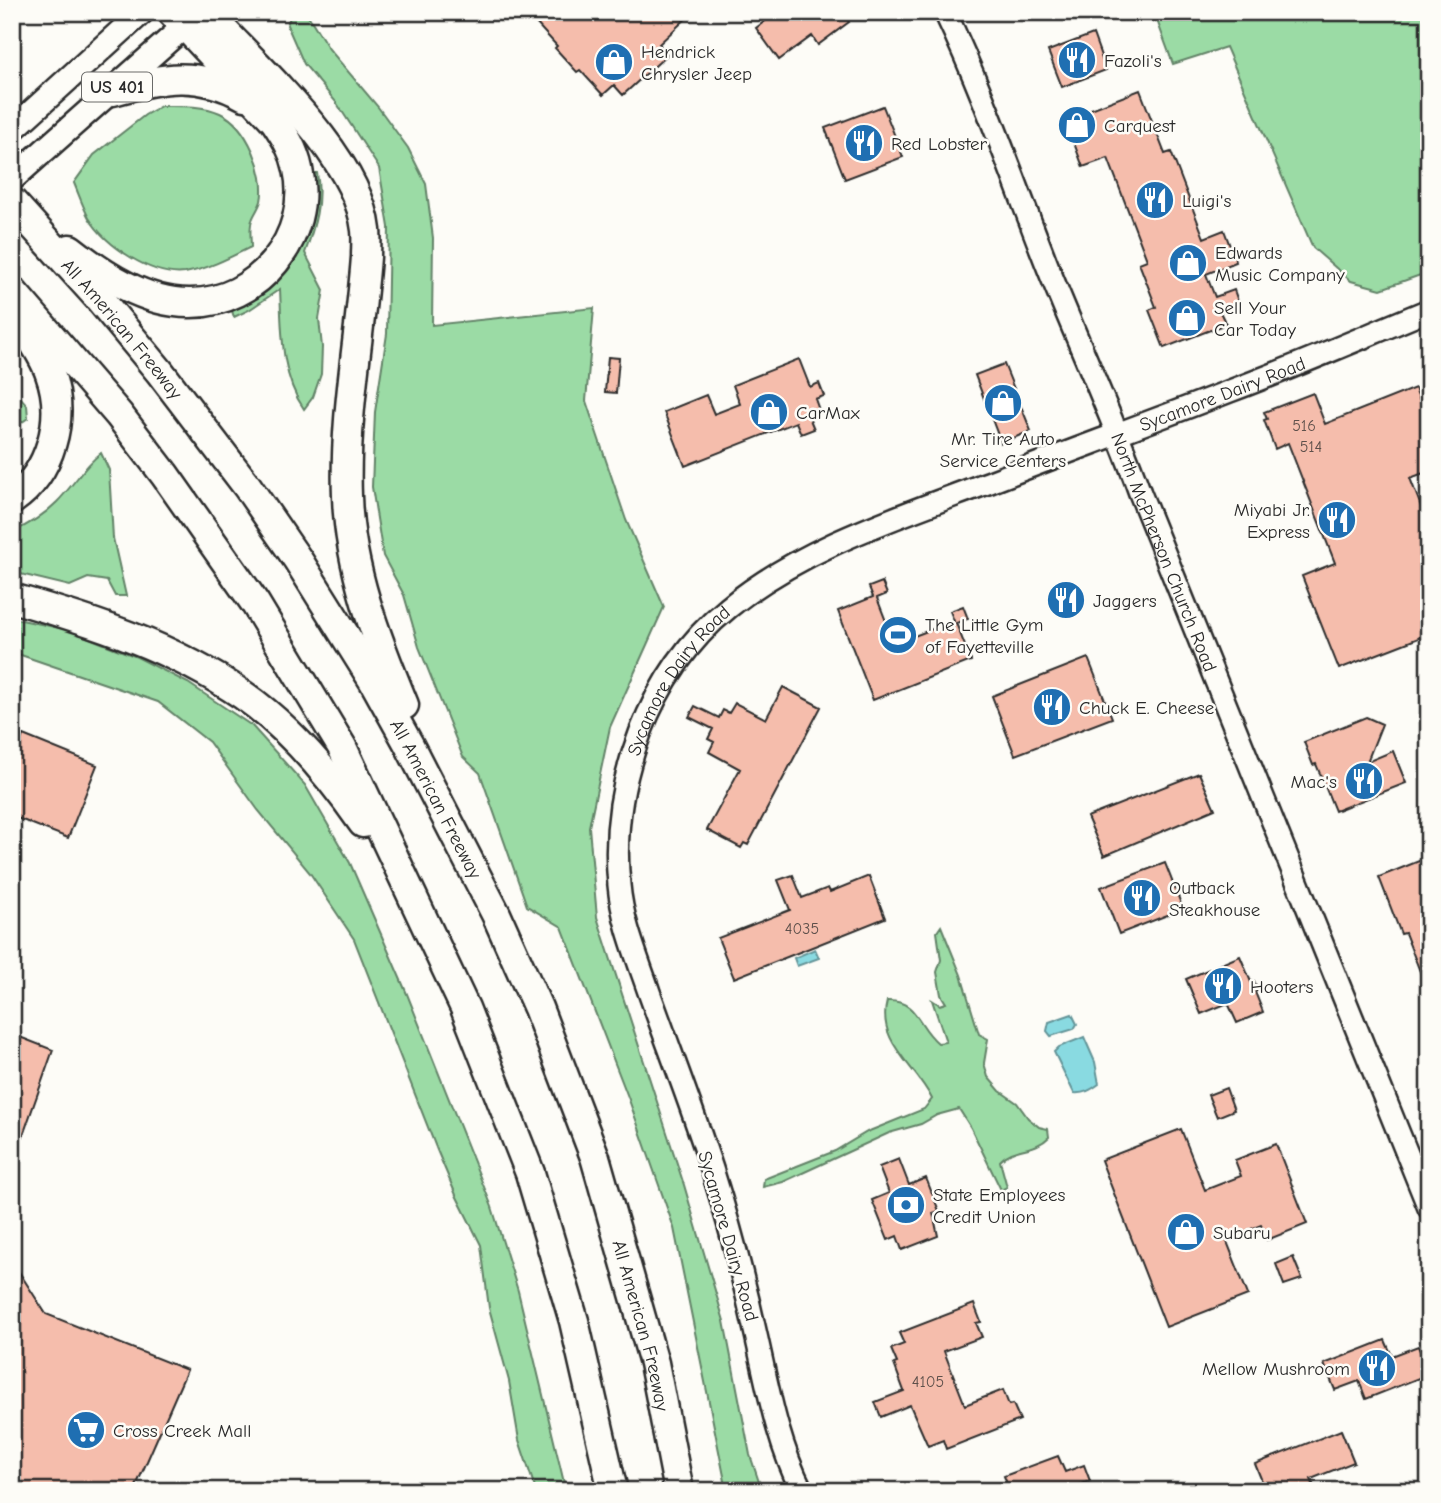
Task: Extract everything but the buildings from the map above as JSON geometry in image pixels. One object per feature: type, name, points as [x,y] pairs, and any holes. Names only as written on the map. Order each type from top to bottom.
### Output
[{"type":"highway","points":[[15,205],[86,261],[118,281],[169,302],[190,303],[224,298],[243,289],[271,268],[288,242],[299,212],[299,171],[293,151],[275,121],[191,16]]},
{"type":"highway","points":[[191,16],[330,149],[352,184],[360,207],[366,230],[366,257],[347,429],[347,498],[355,560],[374,629],[472,866]]},
{"type":"highway","points":[[113,90],[154,79],[178,78],[211,82],[231,88],[261,106]]},
{"type":"highway","name":"All American Freeway","points":[[15,205],[97,296],[160,372],[204,428],[290,549],[373,680],[472,866],[538,1008],[595,1157],[654,1363],[670,1435],[678,1491]]},
{"type":"highway","points":[[12,291],[119,415],[165,475],[255,603],[342,747],[465,1008],[530,1173],[574,1321],[613,1491]]},
{"type":"highway","points":[[12,309],[49,370],[57,404],[54,435],[43,464],[32,482],[12,500]]},
{"type":"highway","points":[[12,598],[116,630],[162,649],[211,674],[245,696],[313,759],[344,796],[429,928]]},
{"type":"highway","points":[[600,1438],[605,1491]]},
{"type":"main road","name":"US 401","points":[[18,125],[142,12]]},
{"type":"main road","name":"North McPherson Church Road","points":[[945,12],[1118,432],[1140,493],[1429,1208]]},
{"type":"main road","name":"US 401","points":[[12,179],[113,90],[191,16]]},
{"type":"main road","name":"Sycamore Dairy Road","points":[[802,1491],[779,1438],[752,1317],[713,1171],[632,944],[619,887],[618,834],[624,783],[640,733],[663,687],[691,646],[725,610],[768,578],[821,550],[1429,310]]},
{"type":"green space","points":[[292,12],[306,12],[329,49],[378,107],[408,148],[426,184],[433,238],[432,325],[594,308],[586,401],[626,520],[664,607],[610,727],[589,827],[597,917],[684,1185],[724,1321],[750,1455],[762,1491],[727,1491],[674,1228],[628,1097],[562,927],[527,906],[480,773],[463,757],[419,647],[404,595],[383,556],[372,487],[375,412],[387,334],[389,227],[379,168],[336,102],[304,64],[287,25]]},
{"type":"green space","points":[[1154,12],[1429,12],[1429,272],[1381,289],[1351,281],[1313,248],[1226,47],[1173,64]]},
{"type":"green space","points":[[161,106],[191,106],[220,113],[230,119],[253,151],[261,177],[261,201],[250,230],[251,247],[210,266],[185,273],[158,270],[118,249],[89,218],[74,183],[94,155],[145,115]]},
{"type":"green space","points":[[313,173],[317,173],[318,203],[315,223],[305,253],[324,290],[319,319],[321,374],[313,397],[304,409],[290,382],[286,367],[280,289],[234,317],[232,311],[271,284],[302,248],[312,218]]},
{"type":"green space","points":[[12,388],[27,405],[28,418],[12,429]]},
{"type":"green space","points":[[101,453],[109,470],[113,538],[126,596],[115,596],[107,581],[88,578],[70,586],[12,572],[12,532],[52,507]]},
{"type":"green space","points":[[12,618],[69,630],[137,657],[188,683],[252,726],[305,785],[350,863],[407,994],[492,1207],[518,1291],[566,1491],[536,1491],[519,1440],[509,1381],[489,1308],[481,1245],[437,1150],[354,939],[310,873],[258,810],[209,742],[158,702],[12,652]]},
{"type":"green space","points":[[941,926],[961,975],[979,1034],[988,1039],[984,1063],[988,1077],[1000,1091],[1017,1103],[1028,1118],[1039,1127],[1048,1129],[1049,1137],[1000,1161],[1007,1187],[1001,1190],[959,1109],[889,1133],[783,1182],[763,1187],[764,1179],[835,1151],[867,1132],[924,1109],[932,1099],[892,1041],[885,1016],[887,1001],[905,1005],[938,1043],[946,1042],[932,1000],[940,1005],[946,1003],[941,995],[937,972],[941,960],[937,932]]},
{"type":"water","points":[[815,949],[819,958],[797,966],[794,958]]},
{"type":"water","points":[[1072,1014],[1077,1024],[1074,1029],[1051,1036],[1047,1031],[1049,1022]]},
{"type":"water","points":[[1084,1037],[1095,1062],[1099,1084],[1087,1091],[1074,1093],[1054,1052],[1059,1047]]},
{"type":"place","name":"Fazoli's","points":[[1077,60]]},
{"type":"place","name":"Hendrick Chrysler Jeep","points":[[614,62]]},
{"type":"place","name":"Carquest","points":[[1077,125]]},
{"type":"place","name":"Red Lobster","points":[[864,143]]},
{"type":"place","name":"Luigi's","points":[[1155,200]]},
{"type":"place","name":"Edwards Music Company","points":[[1188,263]]},
{"type":"place","name":"Sell Your Car Today","points":[[1187,318]]},
{"type":"place","name":"Mr. Tire Auto Service Centers","points":[[1003,403]]},
{"type":"place","name":"CarMax","points":[[769,412]]},
{"type":"place","name":"Miyabi Jr. Express","points":[[1337,520]]},
{"type":"place","name":"Jaggers","points":[[1066,600]]},
{"type":"place","name":"The Little Gym of Fayetteville","points":[[898,635]]},
{"type":"place","name":"Chuck E. Cheese","points":[[1052,707]]},
{"type":"place","name":"Mac's","points":[[1364,781]]},
{"type":"place","name":"Outback Steakhouse","points":[[1142,898]]},
{"type":"place","name":"Hooters","points":[[1223,986]]},
{"type":"place","name":"State Employees Credit Union","points":[[906,1205]]},
{"type":"place","name":"Subaru","points":[[1186,1232]]},
{"type":"place","name":"Mellow Mushroom","points":[[1377,1368]]},
{"type":"place","name":"Cross Creek Mall","points":[[86,1430]]}]
